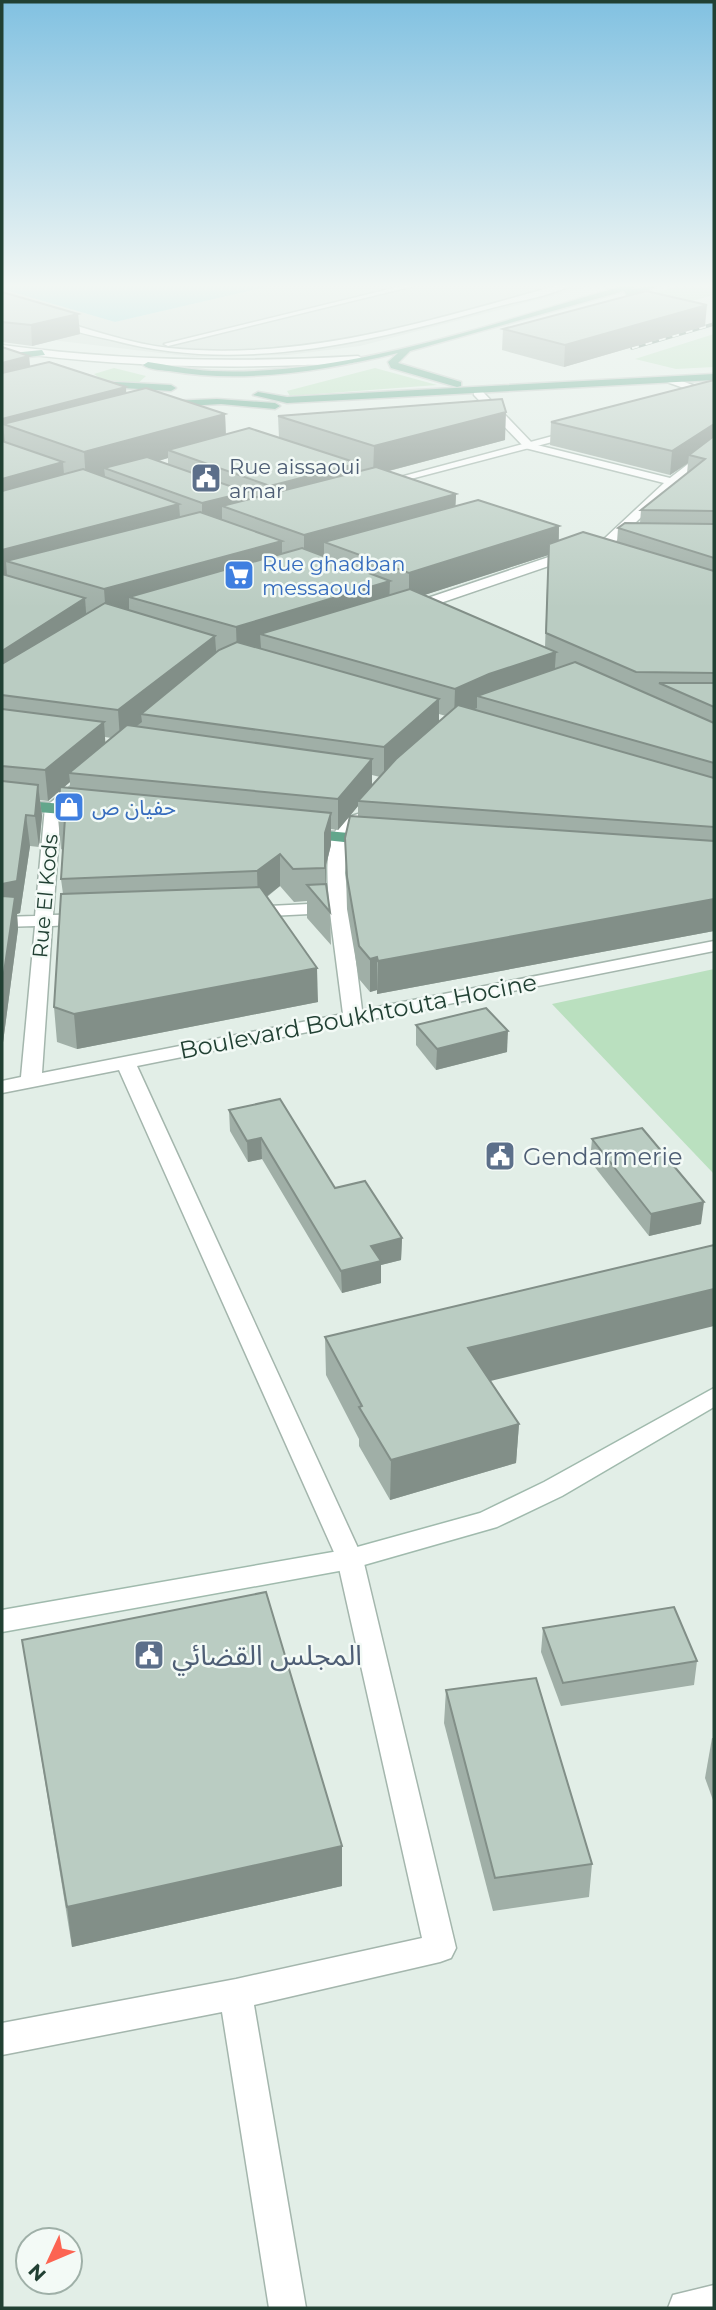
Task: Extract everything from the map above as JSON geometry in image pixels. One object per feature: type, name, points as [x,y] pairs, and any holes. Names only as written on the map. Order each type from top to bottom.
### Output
[{"type":"main road","points":[[101,392],[120,399]]},
{"type":"main road","points":[[174,392],[178,396],[221,402]]},
{"type":"main road","points":[[259,401],[264,392]]},
{"type":"main road","points":[[153,403],[189,405],[463,392]]},
{"type":"main road","points":[[189,405],[259,401]]},
{"type":"main road","points":[[2,804],[108,813]]},
{"type":"main road","points":[[285,832],[395,842]]},
{"type":"street","points":[[482,392],[501,418],[529,446],[672,482]]},
{"type":"street","points":[[687,403],[714,396]]},
{"type":"street","points":[[162,413],[175,417]]},
{"type":"street","points":[[487,419],[501,418]]},
{"type":"street","points":[[408,492],[374,483],[581,432]]},
{"type":"street","points":[[609,541],[672,482],[713,452]]},
{"type":"street","points":[[437,619],[403,608],[609,541],[635,541]]},
{"type":"street","points":[[560,542],[611,559]]},
{"type":"street","name":"Rue El Kods","points":[[31,1082],[53,807],[93,774]]},
{"type":"street","points":[[353,1016],[339,908],[336,853],[340,838],[373,803]]},
{"type":"street","points":[[231,913],[339,908]]},
{"type":"street","points":[[2,922],[109,918]]},
{"type":"street","name":"Boulevard Boukhtouta Hocine","points":[[2,1087],[714,946]]},
{"type":"street","points":[[2,2039],[236,1994],[440,1948],[349,1559],[125,1062]]},
{"type":"street","points":[[2,1621],[349,1559],[488,1520],[553,1489],[714,1396]]},
{"type":"street","points":[[236,1994],[288,2308]]},
{"type":"street","points":[[686,2308],[714,2303]]},
{"type":"green space","points":[[287,392],[346,392],[290,396]]},
{"type":"green space","points":[[714,969],[714,1174],[552,1004]]},
{"type":"building","points":[[2,392],[107,392],[2,419]]},
{"type":"building","points":[[131,392],[158,392],[225,414],[84,452],[3,424]]},
{"type":"building","points":[[668,392],[714,392],[714,424],[672,451],[551,422]]},
{"type":"building","points":[[502,399],[506,412],[374,446],[278,416]]},
{"type":"building","points":[[249,428],[355,464],[270,486],[168,450]]},
{"type":"building","points":[[714,436],[714,511],[641,510],[705,459],[689,455]]},
{"type":"building","points":[[2,441],[63,462],[2,479]]},
{"type":"building","points":[[147,457],[247,492],[202,503],[104,468]]},
{"type":"building","points":[[376,467],[456,494],[304,535],[222,506]]},
{"type":"building","points":[[83,469],[179,504],[2,550],[2,491]]},
{"type":"building","points":[[478,500],[559,526],[409,573],[324,542]]},
{"type":"building","points":[[200,512],[282,541],[104,589],[6,561]]},
{"type":"building","points":[[625,523],[714,524],[714,558],[618,528]]},
{"type":"building","points":[[583,532],[714,571],[714,673],[636,672],[546,633],[549,544]]},
{"type":"building","points":[[302,548],[390,581],[236,627],[129,597]]},
{"type":"building","points":[[2,574],[85,598],[2,651]]},
{"type":"building","points":[[410,589],[556,652],[489,674],[455,689],[260,634]]},
{"type":"building","points":[[105,603],[215,636],[118,710],[2,695],[2,664]]},
{"type":"building","points":[[237,642],[439,699],[384,747],[141,714],[219,650]]},
{"type":"building","points":[[575,662],[714,723],[714,763],[477,696]]},
{"type":"building","points":[[659,683],[714,683],[714,707]]},
{"type":"building","points":[[458,705],[714,778],[714,827],[358,801],[396,759]]},
{"type":"building","points":[[2,709],[104,722],[45,770],[2,766]]},
{"type":"building","points":[[127,725],[372,759],[338,799],[69,773]]},
{"type":"building","points":[[2,781],[38,785],[35,816],[26,815],[17,881],[2,884]]},
{"type":"building","points":[[60,787],[331,813],[325,833],[325,868],[293,869],[280,854],[257,871],[61,879],[65,818],[58,818]]},
{"type":"building","points":[[350,816],[714,841],[714,899],[378,961],[377,957],[370,959],[359,946],[347,877],[345,838]]},
{"type":"building","points":[[326,884],[330,912],[307,885]]},
{"type":"building","points":[[260,887],[317,968],[74,1014],[54,1007],[61,894]]},
{"type":"building","points":[[2,896],[15,897],[2,986]]},
{"type":"building","points":[[486,1008],[508,1031],[437,1049],[416,1025]]},
{"type":"building","points":[[280,1099],[335,1188],[365,1181],[402,1238],[371,1246],[381,1261],[341,1271],[261,1138],[247,1141],[229,1110]]},
{"type":"building","points":[[642,1128],[704,1202],[651,1214],[592,1139]]},
{"type":"building","points":[[714,1245],[714,1289],[468,1348],[519,1424],[391,1460],[359,1407],[362,1406],[325,1337]]},
{"type":"building","points":[[266,1592],[342,1846],[67,1907],[22,1640]]},
{"type":"building","points":[[674,1607],[697,1661],[563,1683],[543,1628]]},
{"type":"building","points":[[536,1678],[592,1864],[495,1878],[446,1690]]},
{"type":"place","name":"Rue aissaoui amar","points":[[206,478]]},
{"type":"place","name":"Rue ghadban messaoud","points":[[239,575]]},
{"type":"place","name":"حفيان ص","points":[[69,807]]},
{"type":"place","name":"Gendarmerie","points":[[500,1156]]},
{"type":"place","name":"المجلس القضائي","points":[[149,1655]]}]
